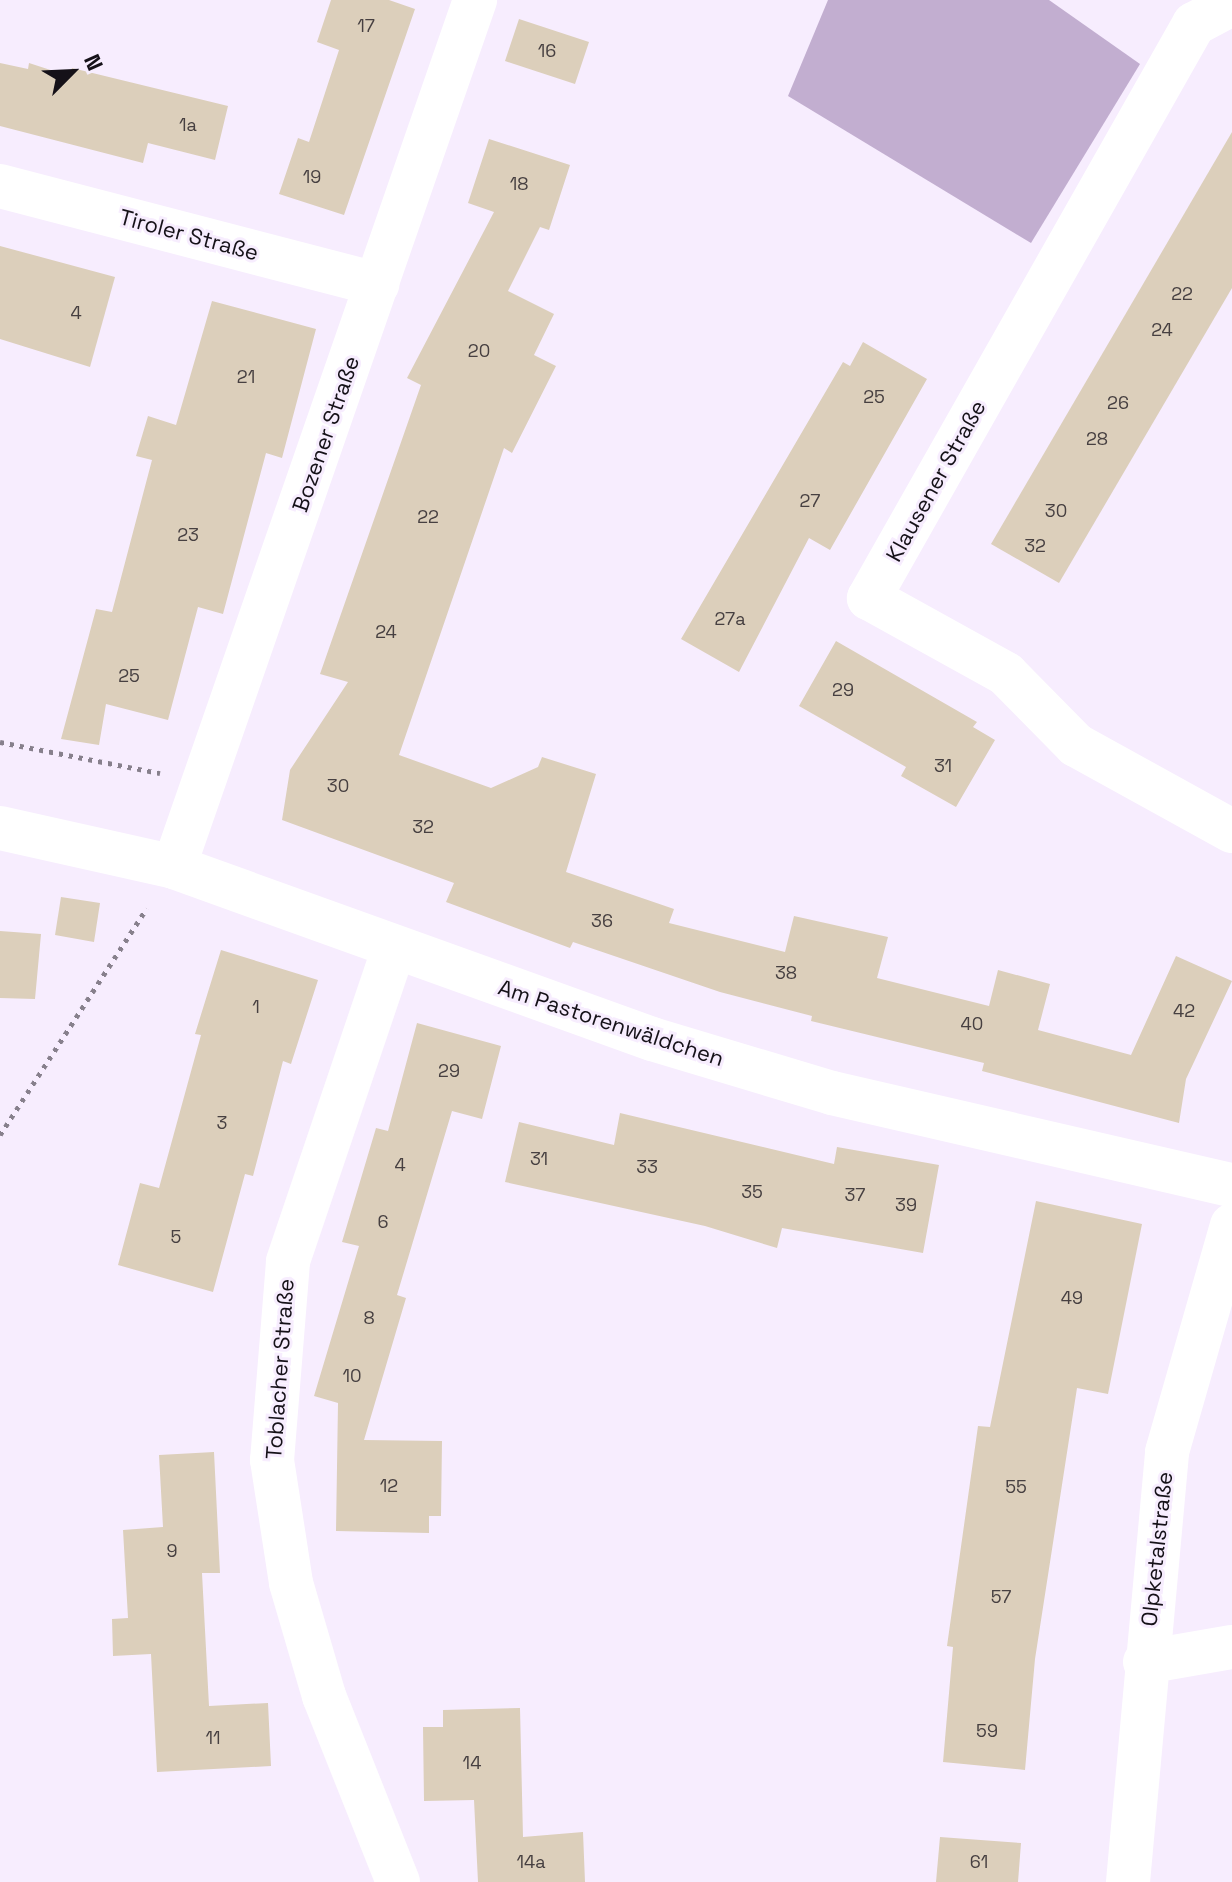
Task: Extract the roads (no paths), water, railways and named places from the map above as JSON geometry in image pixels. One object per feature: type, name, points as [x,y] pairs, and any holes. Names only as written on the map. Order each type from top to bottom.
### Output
[{"type":"street","name":"Bozener Straße","points":[[174,867],[475,0]]},
{"type":"street","name":"Klausener Straße","points":[[1232,4],[1194,24],[869,598],[1006,674],[1076,745],[1232,831]]},
{"type":"street","name":"Tiroler Straße","points":[[0,186],[377,284]]},
{"type":"street","name":"Am Pastorenwäldchen","points":[[0,828],[174,867],[652,1039],[832,1093],[1232,1185]]},
{"type":"street","name":"Toblacher Straße","points":[[394,948],[288,1262],[272,1460],[291,1583],[324,1696],[398,1882]]},
{"type":"street","name":"Olpketalstraße","points":[[1128,1882],[1145,1662],[1167,1452],[1232,1225]]},
{"type":"street","points":[[1145,1662],[1232,1647]]}]
